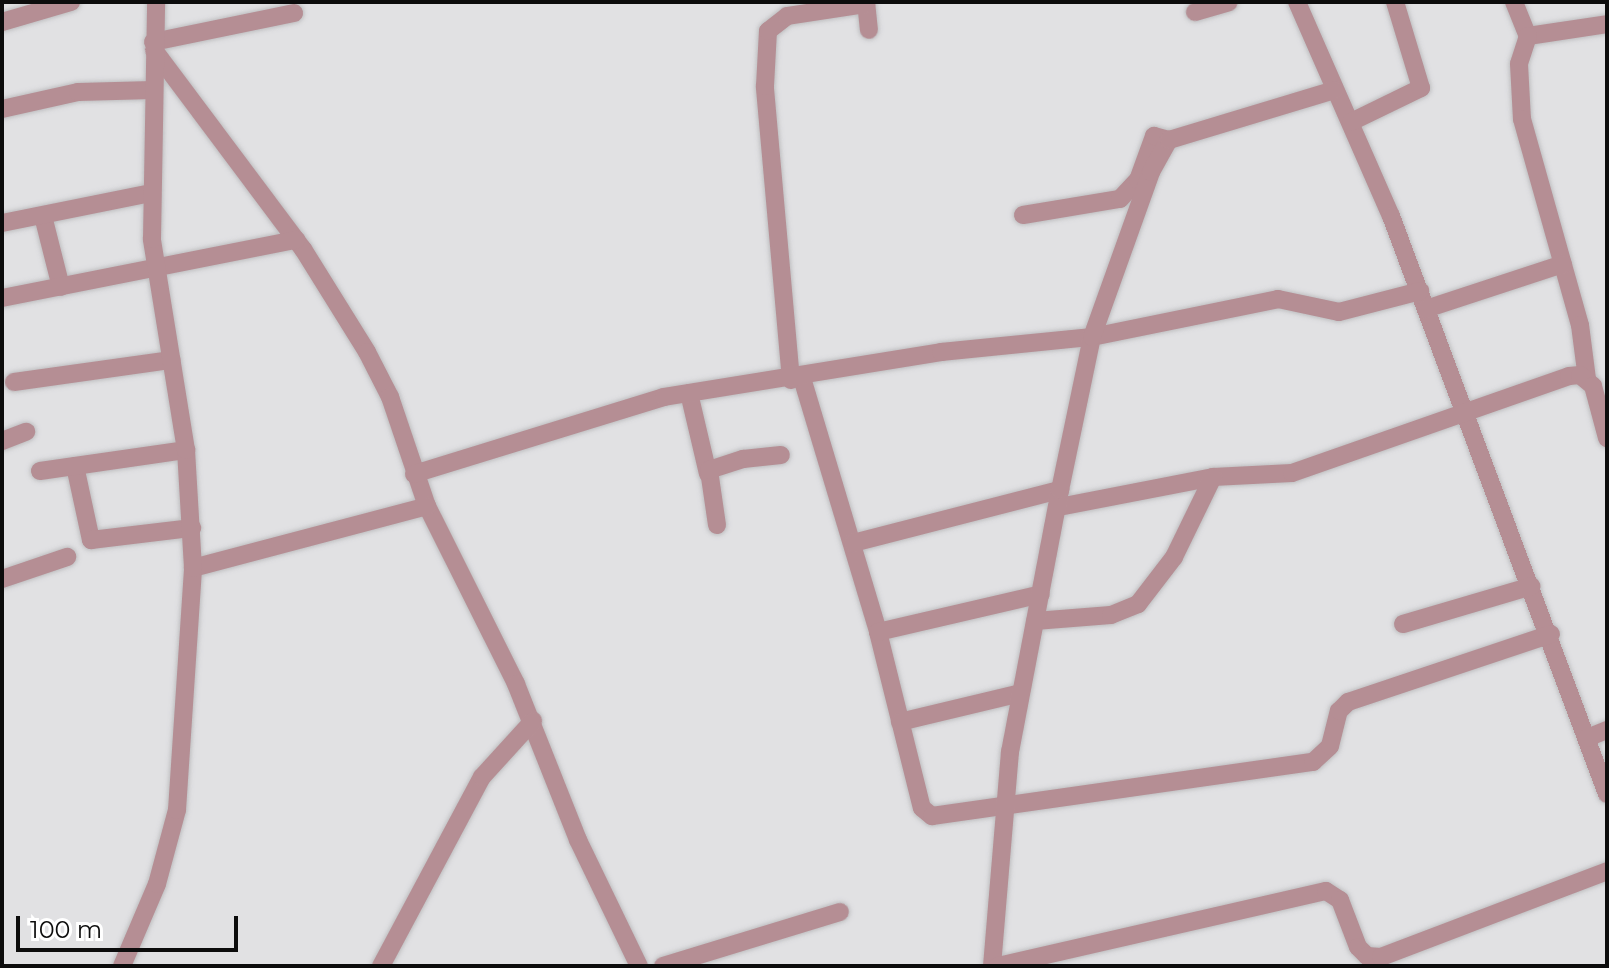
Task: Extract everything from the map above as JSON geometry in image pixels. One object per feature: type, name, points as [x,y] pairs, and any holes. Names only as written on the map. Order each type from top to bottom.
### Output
[{"type":"street","points":[[2,22],[23,8],[71,2]]},
{"type":"street","points":[[122,966],[161,872],[177,810],[193,568],[186,450],[155,268],[151,193],[156,2]]},
{"type":"street","points":[[1195,12],[1229,2]]},
{"type":"street","points":[[1297,2],[1351,122],[1423,300],[1551,634],[1607,794]]},
{"type":"street","points":[[1351,122],[1421,88],[1395,2]]},
{"type":"street","points":[[1514,2],[1528,36],[1519,64],[1522,119],[1596,383],[1607,438]]},
{"type":"street","points":[[869,30],[866,3],[787,16],[768,31],[765,86],[796,379],[853,543],[926,813],[1256,774],[1313,762],[1330,746],[1339,711],[1348,702],[1551,634]]},
{"type":"street","points":[[154,46],[294,13]]},
{"type":"street","points":[[1528,36],[1607,24]]},
{"type":"street","points":[[154,46],[335,296],[384,386],[427,506],[533,721],[578,840],[639,966]]},
{"type":"street","points":[[2,109],[78,92],[153,90]]},
{"type":"street","points":[[1023,215],[1120,199],[1138,180],[1154,136],[1169,140],[1335,90]]},
{"type":"street","points":[[992,966],[1004,802],[1021,693],[1092,337],[1155,163],[1169,140]]},
{"type":"street","points":[[2,223],[151,193]]},
{"type":"street","points":[[43,216],[61,287]]},
{"type":"street","points":[[2,298],[296,240]]},
{"type":"street","points":[[414,474],[689,393],[796,379],[941,352],[1092,337],[1278,299],[1339,312],[1423,300],[1563,264]]},
{"type":"street","points":[[14,382],[171,360]]},
{"type":"street","points":[[853,543],[1060,499],[1213,477],[1292,473],[1465,415],[1569,376],[1596,383]]},
{"type":"street","points":[[689,393],[717,525]]},
{"type":"street","points":[[2,441],[26,432]]},
{"type":"street","points":[[40,471],[186,450]]},
{"type":"street","points":[[708,474],[715,466],[781,455]]},
{"type":"street","points":[[75,466],[91,540],[192,528]]},
{"type":"street","points":[[1035,621],[1111,615],[1138,604],[1174,557],[1213,477]]},
{"type":"street","points":[[193,568],[427,506]]},
{"type":"street","points":[[2,579],[67,557]]},
{"type":"street","points":[[1403,624],[1532,586]]},
{"type":"street","points":[[878,632],[1041,594]]},
{"type":"street","points":[[900,722],[1021,693]]},
{"type":"street","points":[[381,966],[482,777],[533,721]]},
{"type":"street","points":[[1587,738],[1607,730]]},
{"type":"street","points":[[998,966],[1326,891],[1340,900],[1358,947],[1367,956],[1381,957],[1607,871]]},
{"type":"street","points":[[663,966],[840,912]]}]
